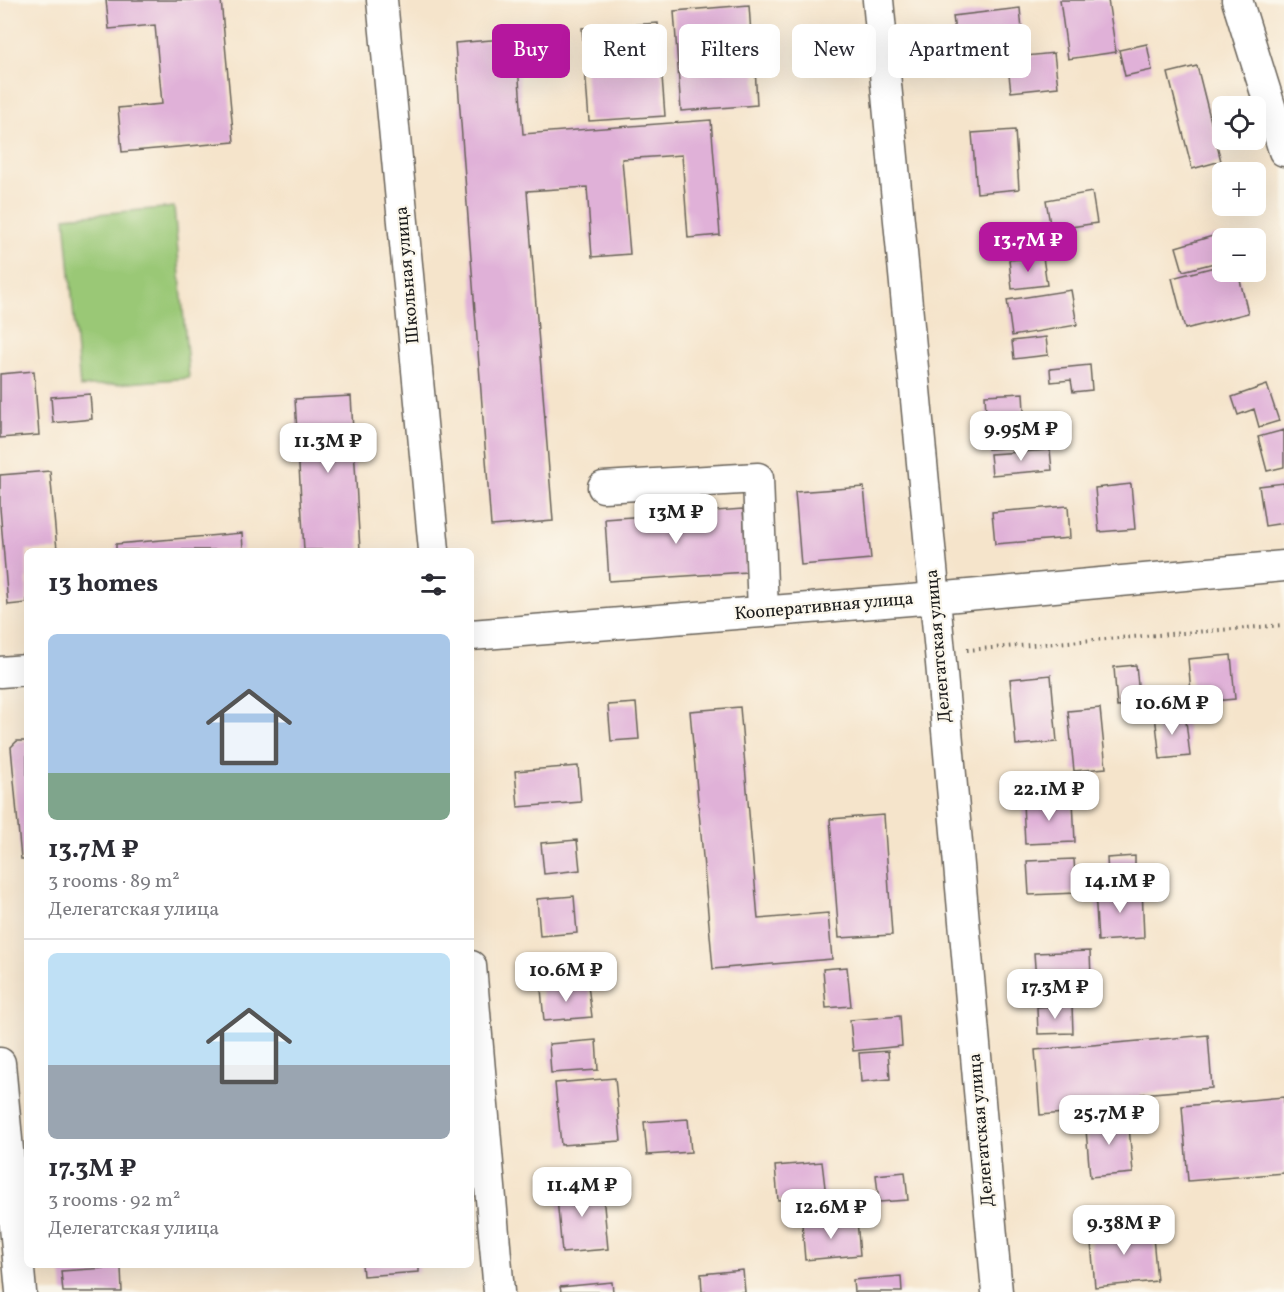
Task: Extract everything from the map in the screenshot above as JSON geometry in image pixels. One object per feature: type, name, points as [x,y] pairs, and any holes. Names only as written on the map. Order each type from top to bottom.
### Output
[{"type":"street","name":"Школьная улица","points":[[382,0],[434,548]]},
{"type":"street","name":"Делегатская улица","points":[[878,0],[940,652],[997,1292]]},
{"type":"street","points":[[1237,0],[1284,151]]},
{"type":"street","points":[[603,487],[758,478],[763,612]]},
{"type":"street","name":"Кооперативная улица","points":[[474,635],[934,598],[1284,566]]},
{"type":"street","points":[[0,672],[24,670]]},
{"type":"street","points":[[474,1001],[499,1292]]},
{"type":"street","points":[[0,1063],[21,1292]]},
{"type":"path","points":[[940,652],[1284,624]]},
{"type":"green space","points":[[174,207],[189,378],[80,387],[65,217]]},
{"type":"building","points":[[106,0],[221,0],[234,142],[122,152],[118,108],[162,104],[155,25],[109,29]]},
{"type":"building","points":[[1060,0],[1108,0],[1116,52],[1068,59]]},
{"type":"building","points":[[749,5],[750,24],[679,24],[679,78],[756,78],[757,105],[681,111],[674,11]]},
{"type":"building","points":[[1020,8],[1021,24],[954,24],[953,16]]},
{"type":"building","points":[[492,40],[492,78],[519,78],[523,134],[711,120],[720,235],[688,238],[682,155],[622,159],[630,254],[592,257],[587,187],[527,191],[553,521],[491,526],[455,43]]},
{"type":"building","points":[[1147,44],[1152,70],[1125,76],[1119,50]]},
{"type":"building","points":[[1054,53],[1058,87],[1011,92],[1009,78],[1031,78],[1031,55]]},
{"type":"building","points":[[1197,66],[1212,125],[1212,150],[1218,150],[1221,161],[1192,169],[1168,73]]},
{"type":"building","points":[[586,78],[662,78],[665,116],[589,121]]},
{"type":"building","points":[[1015,130],[1019,189],[977,193],[972,133]]},
{"type":"building","points":[[1092,192],[1097,223],[1051,230],[1046,200]]},
{"type":"building","points":[[1212,236],[1212,264],[1183,271],[1176,247]]},
{"type":"building","points":[[1043,257],[1047,285],[1012,289],[1009,260]]},
{"type":"building","points":[[1212,268],[1212,282],[1240,282],[1248,313],[1185,329],[1172,278]]},
{"type":"building","points":[[1071,290],[1077,325],[1012,336],[1007,300]]},
{"type":"building","points":[[1046,337],[1048,355],[1014,359],[1012,341]]},
{"type":"building","points":[[1090,365],[1092,390],[1073,392],[1071,380],[1051,382],[1050,369]]},
{"type":"building","points":[[34,371],[39,435],[0,438],[0,374]]},
{"type":"building","points":[[1267,385],[1279,421],[1259,427],[1254,409],[1238,415],[1232,397]]},
{"type":"building","points":[[1023,393],[1026,447],[988,449],[985,395]]},
{"type":"building","points":[[90,394],[92,419],[53,423],[51,397]]},
{"type":"building","points":[[351,396],[360,548],[304,548],[295,399]]},
{"type":"building","points":[[1284,430],[1284,467],[1267,471],[1258,437]]},
{"type":"building","points":[[1050,450],[1052,470],[992,475],[990,454]]},
{"type":"building","points":[[50,471],[57,548],[24,548],[24,603],[8,605],[0,508],[0,475]]},
{"type":"building","points":[[1284,483],[1284,523],[1265,526],[1259,486]]},
{"type":"building","points":[[1131,484],[1135,529],[1099,532],[1095,488]]},
{"type":"building","points":[[864,487],[871,559],[801,565],[795,492]]},
{"type":"building","points":[[1068,506],[1070,538],[995,544],[992,512]]},
{"type":"building","points":[[743,509],[747,572],[609,581],[605,519]]},
{"type":"building","points":[[242,533],[243,548],[116,548],[116,544]]},
{"type":"building","points":[[1231,655],[1235,699],[1192,703],[1188,659]]},
{"type":"building","points":[[1136,665],[1140,705],[1117,707],[1114,667]]},
{"type":"building","points":[[1051,675],[1057,742],[1016,745],[1010,679]]},
{"type":"building","points":[[636,703],[639,739],[611,741],[608,705]]},
{"type":"building","points":[[740,707],[758,919],[828,913],[832,959],[713,969],[690,711]]},
{"type":"building","points":[[1100,708],[1106,768],[1074,771],[1068,711]]},
{"type":"building","points":[[1185,712],[1190,756],[1160,759],[1155,715]]},
{"type":"building","points":[[17,741],[24,741],[24,859],[21,859],[11,747]]},
{"type":"building","points":[[578,766],[581,802],[518,807],[515,771]]},
{"type":"building","points":[[1073,800],[1075,842],[1025,844],[1023,803]]},
{"type":"building","points":[[884,815],[892,935],[839,938],[830,819]]},
{"type":"building","points":[[577,840],[580,870],[544,874],[541,843]]},
{"type":"building","points":[[1135,856],[1135,875],[1108,876],[1107,858]]},
{"type":"building","points":[[1074,859],[1076,893],[1029,895],[1027,861]]},
{"type":"building","points":[[1142,887],[1144,938],[1098,941],[1095,890]]},
{"type":"building","points":[[574,896],[577,933],[540,936],[537,899]]},
{"type":"building","points":[[1090,951],[1091,978],[1036,981],[1034,953]]},
{"type":"building","points":[[847,967],[851,1006],[826,1008],[823,969]]},
{"type":"building","points":[[588,985],[592,1017],[544,1021],[541,989]]},
{"type":"building","points":[[1072,1005],[1073,1033],[1038,1034],[1037,1007]]},
{"type":"building","points":[[900,1016],[902,1046],[853,1051],[850,1020]]},
{"type":"building","points":[[1208,1035],[1212,1088],[1141,1094],[1142,1107],[1040,1115],[1035,1050]]},
{"type":"building","points":[[596,1040],[598,1070],[551,1073],[549,1044]]},
{"type":"building","points":[[888,1051],[890,1079],[861,1082],[859,1053]]},
{"type":"building","points":[[615,1078],[621,1141],[561,1145],[555,1083]]},
{"type":"building","points":[[1284,1097],[1284,1173],[1188,1181],[1182,1106]]},
{"type":"building","points":[[1128,1115],[1133,1173],[1090,1177],[1085,1118]]},
{"type":"building","points":[[688,1119],[691,1152],[647,1155],[644,1122]]},
{"type":"building","points":[[822,1162],[826,1196],[778,1200],[775,1166]]},
{"type":"building","points":[[905,1172],[908,1200],[879,1202],[876,1175]]},
{"type":"building","points":[[602,1184],[608,1249],[562,1253],[556,1187]]},
{"type":"building","points":[[857,1220],[860,1255],[805,1260],[802,1224]]},
{"type":"building","points":[[1152,1226],[1157,1281],[1095,1287],[1090,1232]]},
{"type":"building","points":[[121,1268],[122,1292],[63,1292],[61,1271]]},
{"type":"building","points":[[362,1268],[419,1268],[419,1272],[363,1276]]},
{"type":"building","points":[[743,1270],[745,1292],[702,1292],[701,1274]]},
{"type":"building","points":[[901,1276],[902,1292],[854,1292],[853,1280]]},
{"type":"building","points":[[612,1282],[613,1292],[561,1292],[560,1287]]}]
